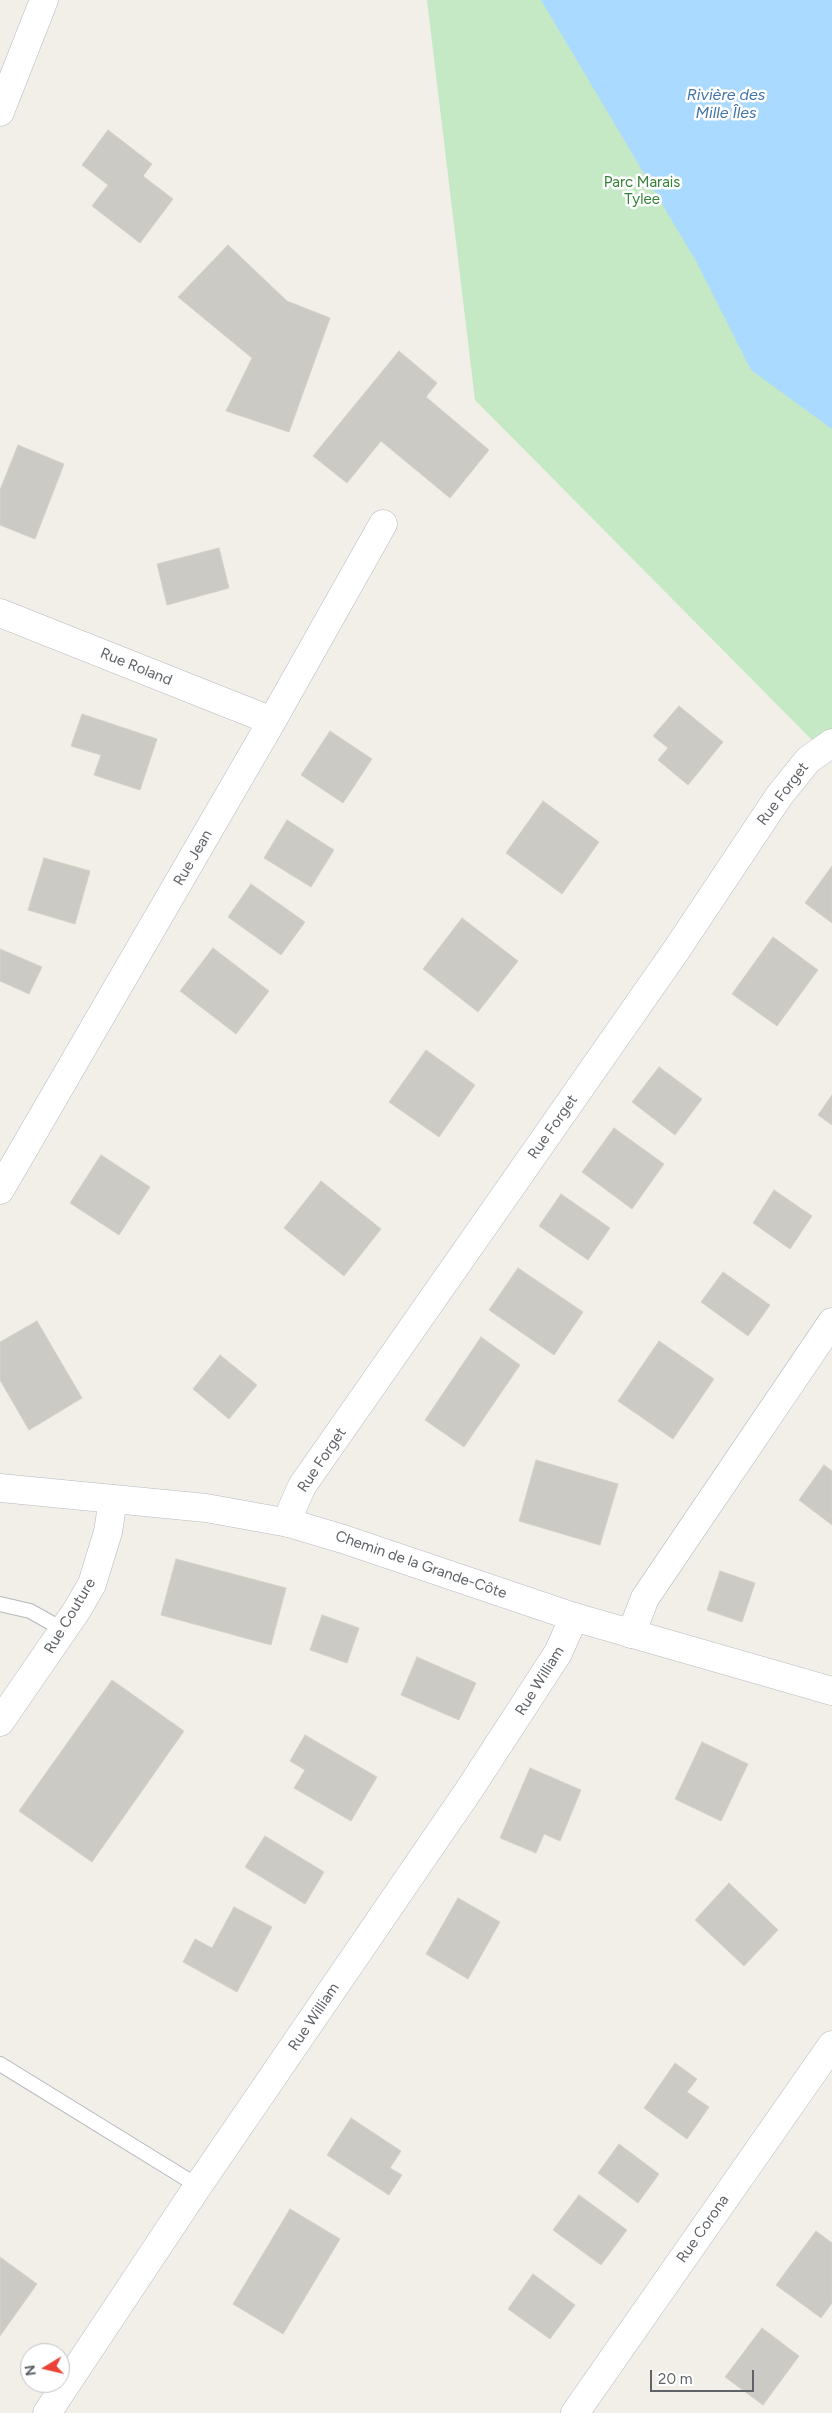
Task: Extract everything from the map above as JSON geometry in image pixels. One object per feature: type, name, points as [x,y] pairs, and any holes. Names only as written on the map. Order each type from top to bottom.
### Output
[{"type":"street","points":[[0,112],[44,0]]},
{"type":"street","name":"Rue Jean","points":[[0,1190],[384,524]]},
{"type":"street","name":"Rue Roland","points":[[0,613],[272,721]]},
{"type":"street","name":"Rue Forget","points":[[289,1523],[291,1511],[302,1486],[675,952],[780,796],[808,760],[832,742]]},
{"type":"street","points":[[631,1634],[645,1598],[832,1322]]},
{"type":"street","name":"Chemin de la Grande-Côte","points":[[0,1488],[206,1508],[289,1523],[343,1538],[574,1617],[832,1691]]},
{"type":"street","name":"Rue Couture","points":[[0,1722],[64,1630],[86,1594],[98,1568],[108,1532],[113,1499]]},
{"type":"street","name":"Rue William","points":[[47,2413],[198,2186],[513,1724],[558,1653],[574,1617]]},
{"type":"street","name":"Rue Corona","points":[[574,2413],[832,2045]]},
{"type":"lane","points":[[0,1604],[30,1611],[64,1630]]},
{"type":"lane","points":[[0,2064],[198,2186]]},
{"type":"green space","name":"Parc Marais Tylee","points":[[427,0],[832,0],[832,758],[475,400]]},
{"type":"water","name":"Rivière des Mille Îles","points":[[541,0],[832,0],[832,429],[751,370],[696,261]]},
{"type":"building","points":[[108,130],[152,164],[143,176],[173,199],[140,243],[92,206],[108,185],[82,165]]},
{"type":"building","points":[[228,245],[287,301],[330,318],[289,432],[226,411],[252,358],[178,297]]},
{"type":"building","points":[[399,351],[437,383],[426,397],[489,450],[450,498],[381,441],[347,483],[313,456]]},
{"type":"building","points":[[18,445],[64,464],[35,539],[0,525],[0,490]]},
{"type":"building","points":[[219,548],[229,588],[167,605],[157,564]]},
{"type":"building","points":[[679,706],[723,742],[688,785],[658,760],[668,748],[653,736]]},
{"type":"building","points":[[82,714],[157,739],[140,790],[94,775],[101,755],[71,746]]},
{"type":"building","points":[[330,731],[372,759],[343,803],[301,775]]},
{"type":"building","points":[[543,801],[599,842],[562,894],[506,853]]},
{"type":"building","points":[[287,820],[334,850],[311,887],[264,858]]},
{"type":"building","points":[[44,858],[90,871],[75,924],[28,910]]},
{"type":"building","points":[[832,866],[832,923],[805,903]]},
{"type":"building","points":[[251,884],[305,922],[281,955],[228,917]]},
{"type":"building","points":[[462,918],[518,961],[478,1012],[423,969]]},
{"type":"building","points":[[773,937],[818,970],[777,1026],[732,994]]},
{"type":"building","points":[[213,948],[269,991],[236,1034],[180,991]]},
{"type":"building","points":[[0,949],[42,967],[29,994],[0,981]]},
{"type":"building","points":[[426,1050],[475,1085],[439,1137],[389,1102]]},
{"type":"building","points":[[659,1067],[702,1099],[675,1135],[632,1102]]},
{"type":"building","points":[[832,1095],[832,1125],[818,1115]]},
{"type":"building","points":[[614,1128],[664,1164],[632,1209],[582,1172]]},
{"type":"building","points":[[101,1155],[150,1187],[119,1235],[70,1203]]},
{"type":"building","points":[[321,1181],[381,1229],[344,1276],[284,1228]]},
{"type":"building","points":[[774,1190],[812,1216],[790,1249],[753,1223]]},
{"type":"building","points":[[561,1194],[610,1228],[588,1260],[539,1226]]},
{"type":"building","points":[[518,1268],[583,1312],[554,1355],[489,1310]]},
{"type":"building","points":[[723,1272],[770,1305],[748,1336],[701,1302]]},
{"type":"building","points":[[37,1321],[82,1398],[29,1430],[0,1380],[0,1342]]},
{"type":"building","points":[[481,1337],[520,1365],[464,1447],[425,1420]]},
{"type":"building","points":[[659,1341],[714,1379],[673,1439],[618,1401]]},
{"type":"building","points":[[220,1355],[257,1385],[229,1419],[193,1389]]},
{"type":"building","points":[[536,1460],[618,1484],[600,1545],[519,1521]]},
{"type":"building","points":[[824,1465],[832,1471],[832,1525],[799,1500]]},
{"type":"building","points":[[176,1559],[286,1588],[271,1645],[161,1615]]},
{"type":"building","points":[[720,1571],[755,1583],[742,1622],[707,1610]]},
{"type":"building","points":[[322,1615],[359,1628],[347,1663],[310,1650]]},
{"type":"building","points":[[417,1657],[476,1683],[459,1720],[401,1695]]},
{"type":"building","points":[[112,1680],[184,1731],[92,1862],[19,1811]]},
{"type":"building","points":[[305,1735],[377,1777],[351,1821],[294,1788],[305,1770],[290,1761]]},
{"type":"building","points":[[702,1742],[748,1764],[721,1821],[675,1799]]},
{"type":"building","points":[[530,1768],[581,1790],[560,1841],[544,1834],[536,1853],[500,1838]]},
{"type":"building","points":[[265,1836],[324,1872],[305,1904],[245,1867]]},
{"type":"building","points":[[729,1883],[778,1930],[744,1966],[695,1920]]},
{"type":"building","points":[[458,1898],[500,1922],[468,1979],[426,1954]]},
{"type":"building","points":[[234,1907],[272,1927],[237,1992],[183,1962],[195,1939],[212,1948]]},
{"type":"building","points":[[675,2063],[697,2079],[687,2092],[709,2107],[687,2139],[644,2108]]},
{"type":"building","points":[[351,2118],[401,2151],[390,2168],[402,2175],[389,2195],[327,2155]]},
{"type":"building","points":[[619,2144],[659,2174],[638,2203],[598,2173]]},
{"type":"building","points":[[579,2195],[627,2230],[601,2265],[553,2230]]},
{"type":"building","points":[[290,2209],[340,2239],[283,2334],[233,2304]]},
{"type":"building","points":[[816,2231],[832,2243],[832,2303],[821,2318],[776,2285]]},
{"type":"building","points":[[0,2257],[37,2284],[0,2336]]},
{"type":"building","points":[[533,2274],[575,2305],[550,2339],[508,2309]]},
{"type":"building","points":[[762,2328],[799,2356],[763,2405],[725,2377]]}]
